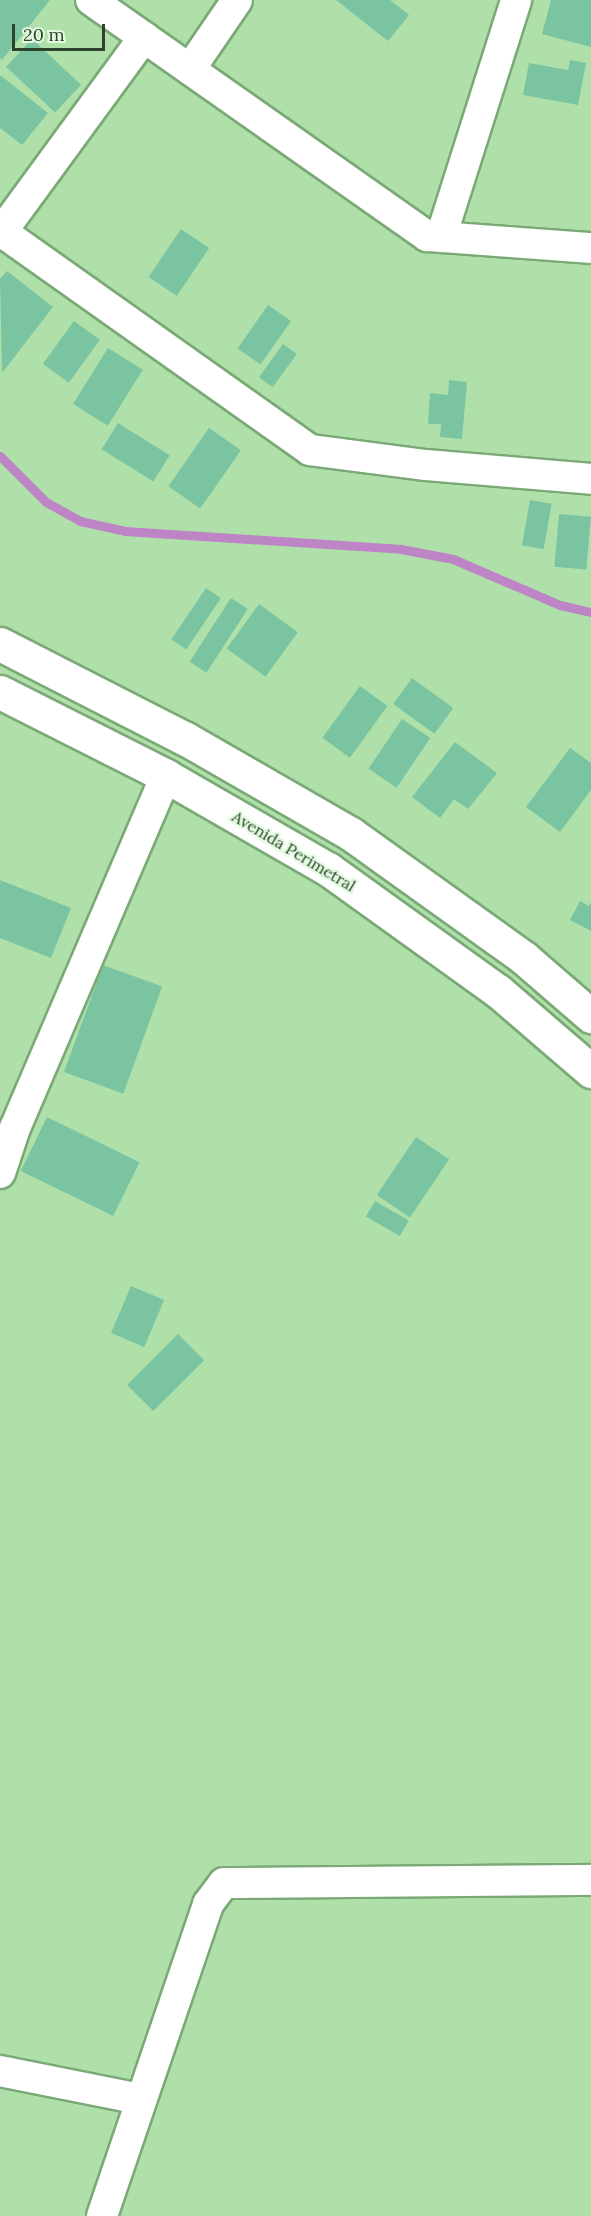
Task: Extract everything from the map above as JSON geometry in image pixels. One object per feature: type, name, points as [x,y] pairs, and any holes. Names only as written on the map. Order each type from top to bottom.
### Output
[{"type":"main road","points":[[0,644],[186,739],[351,834],[524,958],[591,1016]]},
{"type":"main road","name":"Avenida Perimetral","points":[[0,692],[166,776],[328,869],[498,991],[591,1071]]},
{"type":"street","points":[[91,0],[427,236],[591,248]]},
{"type":"street","points":[[190,69],[237,0]]},
{"type":"street","points":[[441,237],[516,0]]},
{"type":"street","points":[[144,37],[1,233],[310,450],[426,465],[591,479]]},
{"type":"street","points":[[0,1173],[8,1125],[166,776]]},
{"type":"street","points":[[102,2216],[208,1904],[224,1883],[591,1880]]},
{"type":"street","points":[[0,2071],[141,2099]]},
{"type":"building","points":[[0,0],[50,0],[2,60],[0,58]]},
{"type":"building","points":[[336,0],[390,0],[409,15],[388,41]]},
{"type":"building","points":[[551,0],[591,0],[591,47],[542,34]]},
{"type":"building","points":[[32,39],[81,85],[55,112],[6,67]]},
{"type":"building","points":[[570,60],[586,63],[578,105],[523,95],[529,63],[568,70]]},
{"type":"building","points":[[0,75],[48,113],[22,145],[0,128]]},
{"type":"building","points":[[181,229],[209,248],[177,296],[149,277]]},
{"type":"building","points":[[7,271],[53,307],[2,373],[0,279]]},
{"type":"building","points":[[268,305],[291,321],[261,364],[238,348]]},
{"type":"building","points":[[74,321],[100,340],[69,383],[43,364]]},
{"type":"building","points":[[283,344],[297,354],[273,387],[259,377]]},
{"type":"building","points":[[108,348],[143,370],[108,426],[73,404]]},
{"type":"building","points":[[449,380],[467,382],[462,439],[440,437],[441,424],[428,424],[430,393],[448,395]]},
{"type":"building","points":[[118,423],[170,455],[153,482],[102,449]]},
{"type":"building","points":[[209,428],[241,450],[200,509],[168,486]]},
{"type":"building","points":[[530,500],[552,504],[544,549],[522,545]]},
{"type":"building","points":[[559,514],[591,517],[586,570],[554,567]]},
{"type":"building","points":[[206,588],[221,598],[186,649],[171,639]]},
{"type":"building","points":[[231,598],[248,609],[206,673],[190,662]]},
{"type":"building","points":[[259,604],[298,632],[266,677],[227,648]]},
{"type":"building","points":[[412,678],[453,708],[434,734],[393,704]]},
{"type":"building","points":[[360,686],[388,706],[350,758],[322,738]]},
{"type":"building","points":[[402,719],[430,738],[397,788],[368,769]]},
{"type":"building","points":[[455,742],[497,773],[468,809],[454,799],[440,818],[412,797]]},
{"type":"building","points":[[570,748],[591,763],[591,790],[560,832],[526,807]]},
{"type":"building","points":[[0,880],[71,908],[51,958],[0,938]]},
{"type":"building","points":[[580,901],[589,906],[591,902],[591,931],[570,920]]},
{"type":"building","points":[[103,965],[162,987],[123,1094],[64,1072]]},
{"type":"building","points":[[47,1117],[140,1162],[113,1216],[21,1171]]},
{"type":"building","points":[[416,1137],[449,1159],[410,1217],[377,1195]]},
{"type":"building","points":[[375,1201],[409,1220],[400,1236],[366,1217]]},
{"type":"building","points":[[131,1286],[164,1300],[144,1347],[111,1333]]},
{"type":"building","points":[[178,1334],[204,1360],[153,1411],[127,1385]]},
{"type":"waterway","points":[[0,456],[46,502],[80,521],[125,531],[401,549],[453,559],[560,605],[591,612]]}]
